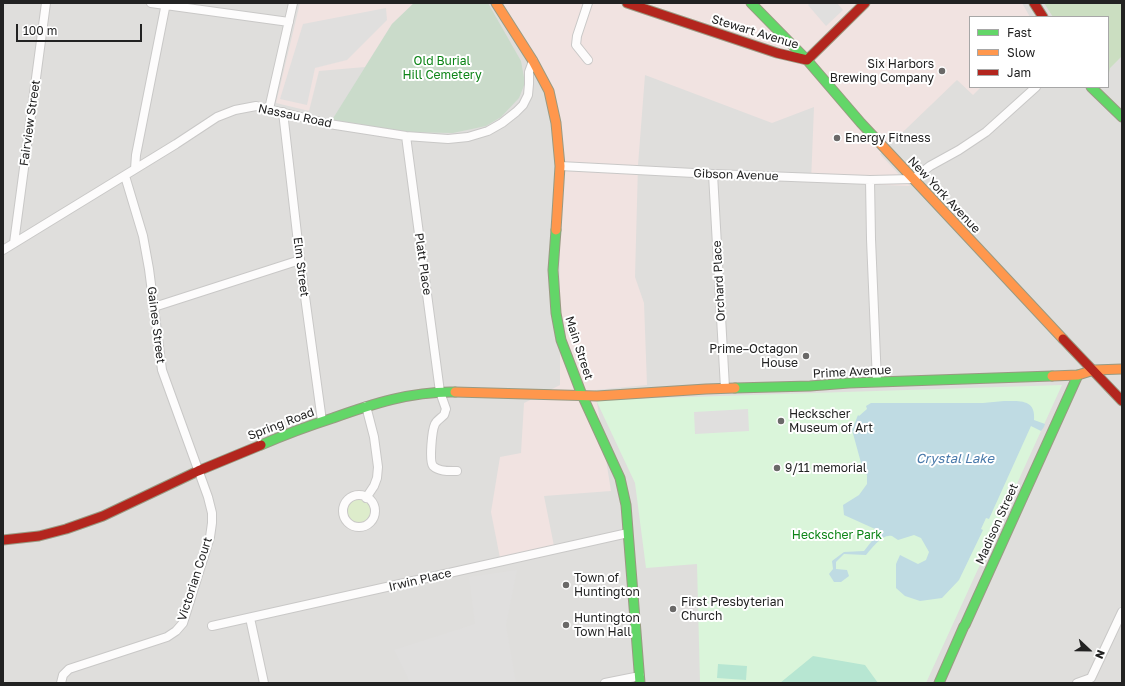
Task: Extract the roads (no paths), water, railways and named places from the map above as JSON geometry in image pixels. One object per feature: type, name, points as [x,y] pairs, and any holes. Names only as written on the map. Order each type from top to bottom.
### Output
[{"type":"main road","name":"Main Street","points":[[496,3],[533,61],[549,90],[556,123],[560,166],[553,270],[556,313],[560,335],[582,395],[620,478],[626,505],[640,679]]},
{"type":"main road","name":"Stewart Avenue","points":[[627,3],[777,53],[807,60]]},
{"type":"main road","name":"New York Avenue","points":[[751,3],[807,60],[913,179],[1122,401]]},
{"type":"main road","points":[[807,60],[866,3]]},
{"type":"main road","points":[[1034,3],[1042,16]]},
{"type":"main road","points":[[1092,88],[1122,117]]},
{"type":"main road","name":"Prime Avenue","points":[[582,395],[597,396],[725,388],[810,386],[849,383],[1020,378],[1078,375],[1094,370],[1122,369]]},
{"type":"main road","name":"Madison Street","points":[[939,683],[1078,375]]},
{"type":"main road","name":"Spring Road","points":[[3,540],[39,536],[66,529],[103,516],[198,471],[286,434],[366,406],[405,396],[440,392],[582,395]]},
{"type":"street","name":"Fairview Street","points":[[14,243],[46,3]]},
{"type":"street","points":[[152,3],[289,22]]},
{"type":"street","points":[[269,109],[293,3]]},
{"type":"street","points":[[588,3],[577,36],[576,45],[588,60]]},
{"type":"street","points":[[135,169],[136,155],[166,4]]},
{"type":"street","name":"Nassau Road","points":[[3,250],[125,176],[217,117],[235,110],[256,106],[329,124],[406,136],[448,139],[468,137],[488,131],[502,123],[522,105],[528,95],[529,72],[533,61]]},
{"type":"street","points":[[913,179],[930,166],[959,150],[986,132],[1035,88]]},
{"type":"street","name":"Elm Street","points":[[283,112],[300,260],[322,421]]},
{"type":"street","name":"Platt Place","points":[[406,136],[440,392],[446,409],[443,415],[436,422],[433,433],[431,462],[434,467],[439,469],[457,471]]},
{"type":"street","name":"Gibson Avenue","points":[[560,166],[870,180],[913,179]]},
{"type":"street","name":"Orchard Place","points":[[713,174],[725,388]]},
{"type":"street","name":"Gaines Street","points":[[125,176],[143,236],[149,269],[162,370],[198,471]]},
{"type":"street","points":[[870,180],[877,382]]},
{"type":"street","points":[[154,308],[300,260]]},
{"type":"street","points":[[366,406],[374,437],[378,467],[377,478],[374,486],[366,498]]},
{"type":"street","name":"Victorian Court","points":[[61,683],[63,675],[68,670],[167,637],[176,631],[183,623],[210,537],[212,523],[212,513],[198,471]]},
{"type":"street","name":"Irwin Place","points":[[212,626],[628,533]]},
{"type":"street","points":[[1077,683],[1091,678],[1122,612]]},
{"type":"street","points":[[250,618],[264,683]]},
{"type":"street","points":[[605,683],[640,679]]},
{"type":"water","name":"Crystal Lake","points":[[1021,401],[1030,405],[1034,413],[1034,420],[1045,424],[1041,431],[1031,426],[989,519],[986,518],[981,529],[983,530],[959,580],[942,598],[920,601],[905,596],[896,588],[896,564],[900,555],[918,564],[926,560],[929,552],[921,538],[914,535],[898,540],[892,536],[885,537],[881,539],[866,555],[844,554],[836,562],[836,569],[847,570],[849,576],[841,582],[834,582],[829,574],[833,569],[832,561],[844,552],[864,551],[875,537],[875,529],[844,515],[843,505],[859,495],[867,484],[867,475],[863,470],[852,430],[858,415],[859,416],[867,409],[866,406],[871,403],[983,403]]},
{"type":"place","name":"Six Harbors Brewing Company","points":[[942,71]]},
{"type":"place","name":"Energy Fitness","points":[[837,138]]},
{"type":"place","name":"Prime–Octagon House","points":[[806,356]]},
{"type":"place","name":"Heckscher Museum of Art","points":[[781,421]]},
{"type":"place","name":"9/11 memorial","points":[[777,468]]},
{"type":"place","name":"Town of Huntington","points":[[566,585]]},
{"type":"place","name":"First Presbyterian Church","points":[[673,609]]},
{"type":"place","name":"Huntington Town Hall","points":[[566,625]]},
{"type":"park label","name":"Old Burial Hill Cemetery","points":[[442,68]]},
{"type":"park label","name":"Heckscher Park","points":[[837,535]]}]
